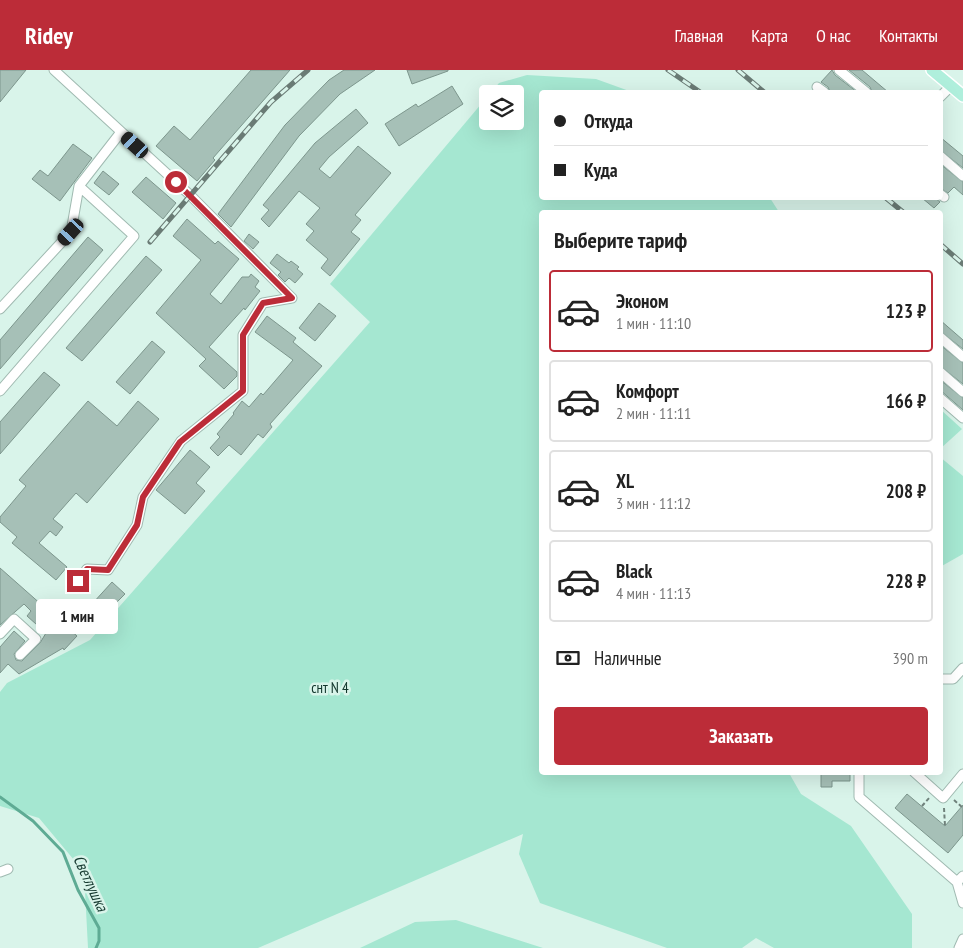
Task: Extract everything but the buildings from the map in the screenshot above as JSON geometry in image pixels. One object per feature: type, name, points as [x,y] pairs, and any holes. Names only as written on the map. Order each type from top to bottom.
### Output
[{"type":"main road","points":[[932,70],[963,96]]},
{"type":"lane","points":[[54,70],[190,195],[292,298],[263,303],[243,335],[243,391],[180,442],[143,497],[137,525],[108,570],[87,569],[78,581]]},
{"type":"lane","points":[[839,70],[864,90]]},
{"type":"lane","points":[[943,94],[951,86]]},
{"type":"lane","points":[[0,309],[71,232],[79,186],[121,132]]},
{"type":"lane","points":[[943,159],[963,176]]},
{"type":"lane","points":[[0,391],[134,236],[79,186]]},
{"type":"lane","points":[[943,340],[963,357]]},
{"type":"lane","points":[[943,375],[963,392]]},
{"type":"lane","points":[[943,401],[963,418]]},
{"type":"lane","points":[[0,634],[14,619],[36,638],[20,655]]},
{"type":"lane","points":[[943,679],[953,679],[963,668]]},
{"type":"lane","points":[[917,775],[943,798],[963,774]]},
{"type":"lane","points":[[859,775],[859,797],[960,879],[963,903]]},
{"type":"lane","points":[[958,948],[963,939]]},
{"type":"path","points":[[943,798],[945,826]]},
{"type":"green space","name":"снт N 4","points":[[527,75],[596,79],[626,90],[539,90],[539,200],[771,200],[778,210],[539,210],[539,775],[790,775],[801,794],[851,826],[912,914],[912,948],[774,948],[756,938],[742,948],[667,948],[540,903],[519,854],[523,834],[258,948],[88,948],[84,872],[39,818],[0,806],[0,692],[7,683],[90,640],[370,322],[330,284],[479,107],[479,130],[524,130],[524,85],[497,85]]},
{"type":"green space","points":[[943,412],[962,429],[943,446]]},
{"type":"green space","points":[[943,459],[963,476],[963,554],[943,565]]},
{"type":"green space","points":[[456,920],[543,948],[360,948],[415,922]]},
{"type":"waterway","name":"Светлушка","points":[[0,797],[33,821],[63,852],[78,890],[99,928],[99,941],[96,948]]},
{"type":"railway","points":[[150,242],[271,102],[308,70]]},
{"type":"railway","points":[[668,70],[697,90]]},
{"type":"railway","points":[[738,70],[762,90]]},
{"type":"railway","points":[[888,200],[901,210]]},
{"type":"railway","points":[[943,247],[963,264]]},
{"type":"route","points":[[78,581],[87,569],[108,570],[137,525],[143,497],[180,442],[243,391],[243,335],[263,303],[292,298],[176,182]]}]
